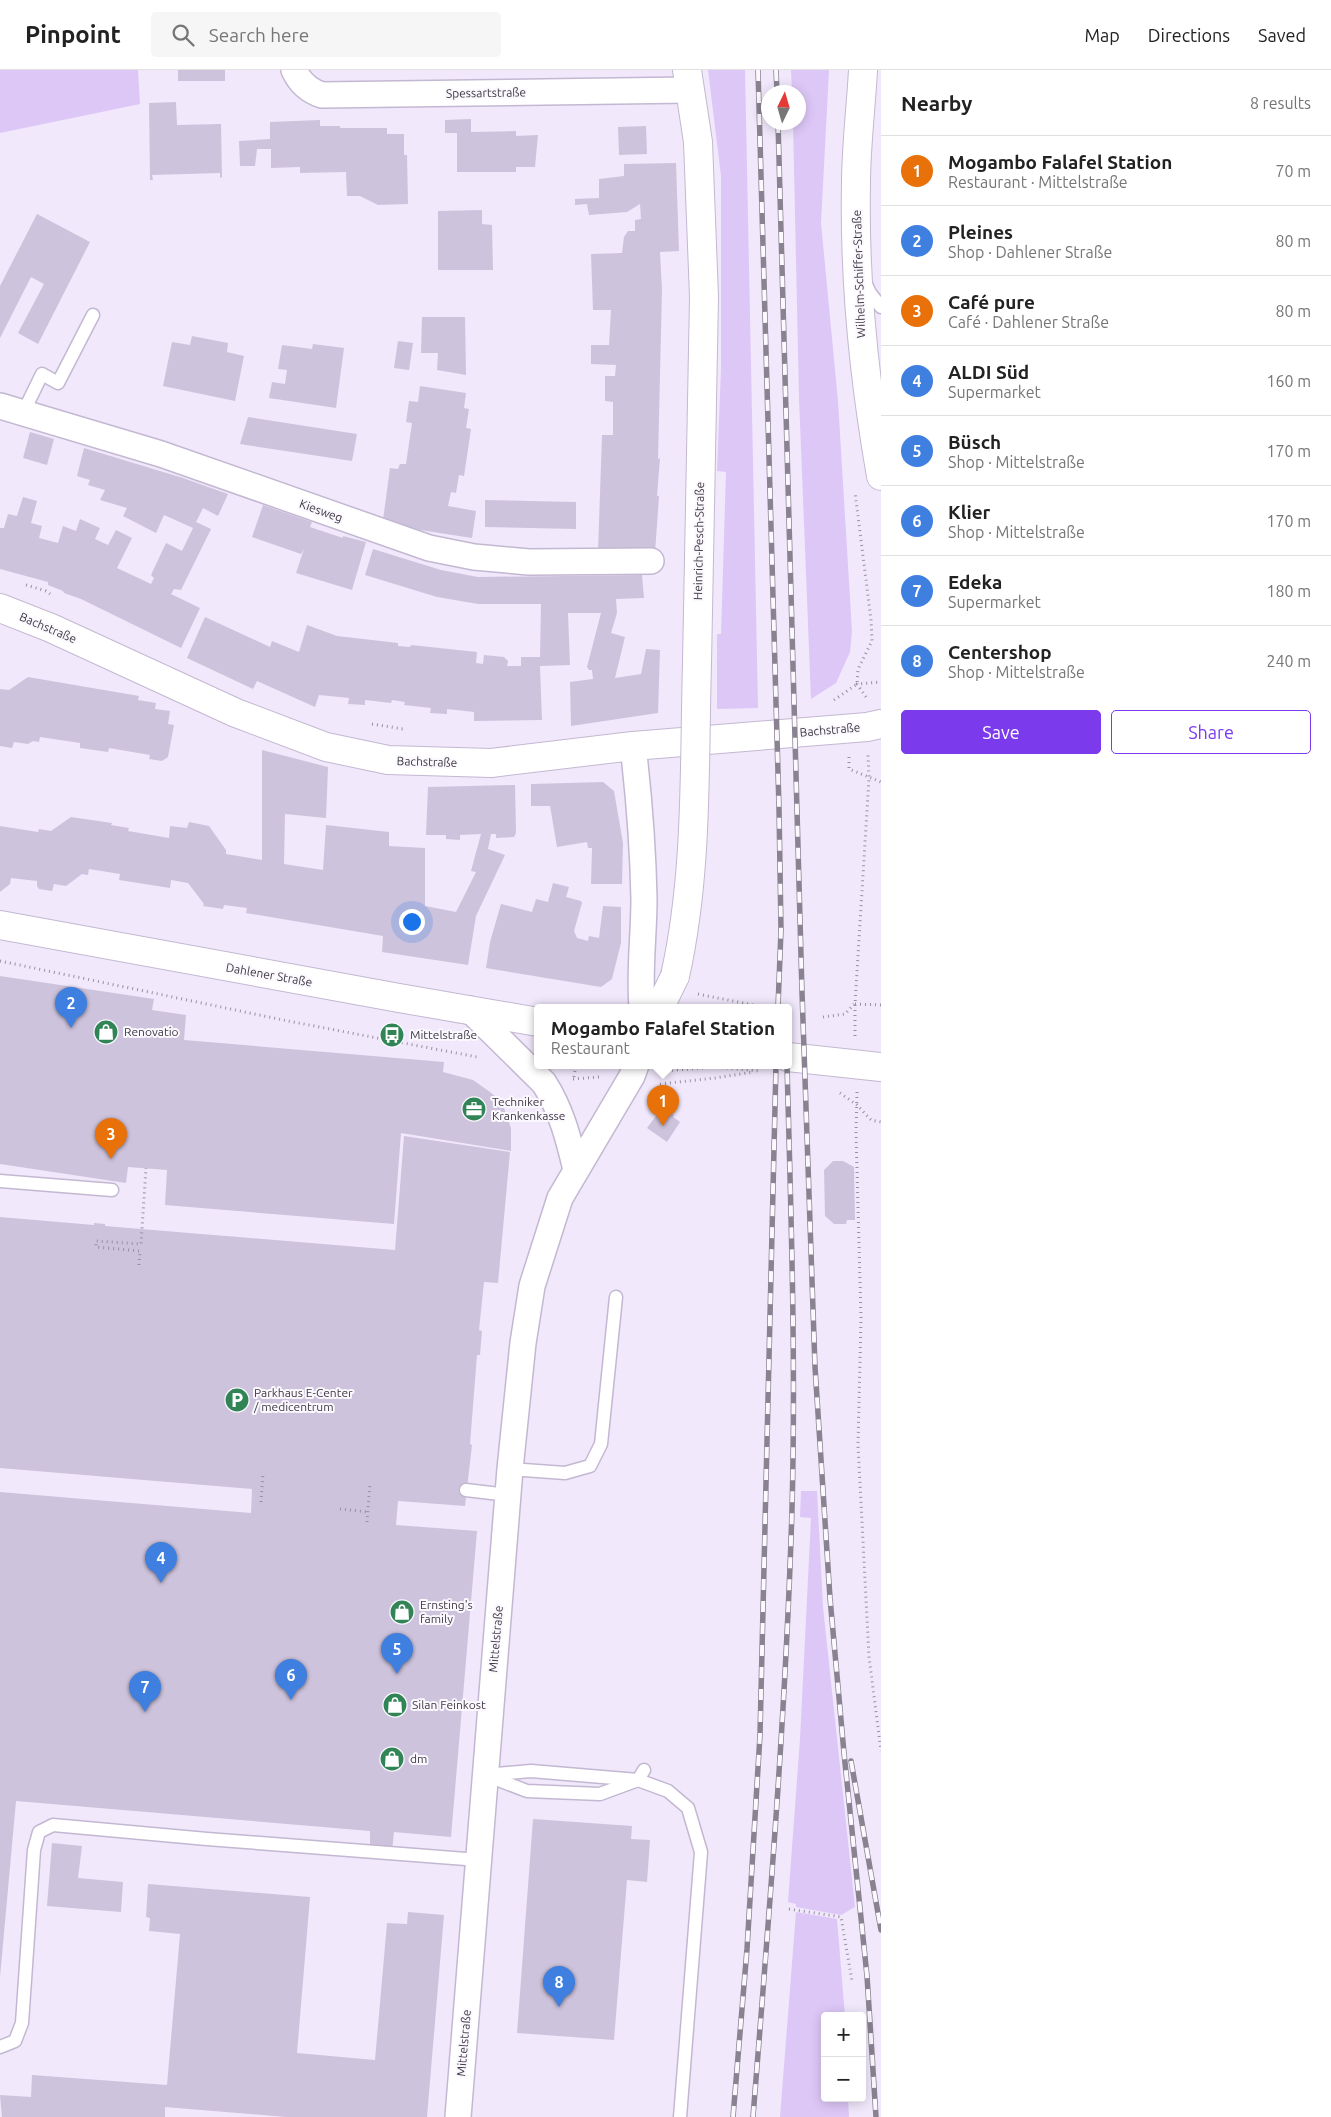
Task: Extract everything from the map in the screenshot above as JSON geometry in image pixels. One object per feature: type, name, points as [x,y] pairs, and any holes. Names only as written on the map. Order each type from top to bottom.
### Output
[{"type":"main road","name":"Wilhelm-Schiffer-Straße","points":[[863,70],[856,182],[856,261],[861,332],[871,419],[881,476]]},
{"type":"main road","name":"Heinrich-Pesch-Straße","points":[[661,1004],[675,976],[687,918],[692,877],[704,297],[698,142],[688,80]]},
{"type":"main road","name":"Bachstraße","points":[[0,608],[51,628],[236,713],[326,747],[388,760],[491,763],[633,746],[874,725]]},
{"type":"main road","name":"Dahlener Straße","points":[[0,925],[534,1021]]},
{"type":"main road","points":[[792,1058],[881,1067]]},
{"type":"street","name":"Spessartstraße","points":[[294,70],[305,86],[312,92],[322,95],[688,80]]},
{"type":"street","name":"Kiesweg","points":[[12,409],[161,454],[430,548],[474,557],[529,562],[651,561]]},
{"type":"street","points":[[633,746],[639,797],[644,901],[640,955],[642,1004]]},
{"type":"street","points":[[469,1010],[549,1090],[570,1144],[576,1170]]},
{"type":"street","name":"Mittelstraße","points":[[458,2117],[510,1469],[523,1343],[532,1286],[560,1198],[635,1069]]},
{"type":"lane","points":[[856,261],[870,294],[881,307]]},
{"type":"lane","points":[[12,409],[42,374],[58,383],[94,315]]},
{"type":"lane","points":[[0,1181],[112,1190]]},
{"type":"lane","points":[[510,1469],[565,1473],[590,1466],[602,1444],[616,1297]]},
{"type":"lane","points":[[466,1490],[508,1496]]},
{"type":"lane","points":[[485,1775],[531,1771],[641,1775],[668,1791],[688,1808],[701,1852],[680,2117]]},
{"type":"lane","points":[[485,1775],[527,1791],[600,1794],[641,1775]]},
{"type":"lane","points":[[0,2047],[15,2041],[22,2023],[34,1850],[39,1832],[53,1825],[479,1860]]},
{"type":"path","points":[[823,1017],[845,1014],[855,1004],[874,725],[867,698],[857,684],[881,682]]},
{"type":"path","points":[[869,778],[881,782]]},
{"type":"path","points":[[0,961],[288,1021],[481,1058]]},
{"type":"path","points":[[855,1004],[881,1004]]},
{"type":"path","points":[[881,1122],[871,1120],[857,1105],[856,1132],[861,1318],[858,1445],[869,1656],[881,1750]]},
{"type":"path","points":[[139,1264],[140,1251],[96,1246],[96,1240],[141,1244],[146,1168]]},
{"type":"path","points":[[261,1502],[263,1473]]},
{"type":"path","points":[[367,1522],[370,1483]]},
{"type":"path","points":[[340,1509],[368,1512]]},
{"type":"path","points":[[789,1909],[841,1917],[852,1981]]},
{"type":"shaded area","points":[[0,70],[138,70],[140,104],[0,133]]},
{"type":"shaded area","points":[[708,70],[745,70],[758,708],[717,709],[717,634],[721,634],[726,472],[717,471],[721,369],[721,176]]},
{"type":"shaded area","points":[[791,70],[829,70],[821,223],[838,401],[852,631],[850,652],[836,683],[811,699],[799,398],[793,130],[806,130],[806,85],[792,85]]},
{"type":"shaded area","points":[[801,1491],[817,1491],[823,1607],[855,1907],[841,1915],[796,1907],[796,1904],[788,1902],[800,1739],[811,1518],[800,1517]]},
{"type":"shaded area","points":[[796,1912],[837,1919],[845,2012],[821,2012],[821,2102],[848,2102],[849,2117],[780,2117]]},
{"type":"building","points":[[178,70],[225,70],[225,81],[178,81]]},
{"type":"building","points":[[176,102],[177,125],[221,124],[222,177],[220,178],[220,173],[152,175],[153,180],[150,180],[149,103]]},
{"type":"building","points":[[471,119],[471,132],[516,131],[516,136],[538,135],[535,167],[516,167],[516,172],[457,172],[457,133],[445,133],[445,120]]},
{"type":"building","points":[[320,120],[320,126],[387,128],[387,134],[404,134],[404,155],[407,155],[408,204],[378,205],[360,196],[347,196],[346,172],[300,173],[300,167],[271,168],[271,149],[257,149],[255,166],[240,166],[239,141],[270,139],[270,122]]},
{"type":"building","points":[[646,126],[647,154],[619,155],[618,127]]},
{"type":"building","points":[[676,163],[679,251],[660,252],[662,290],[658,459],[660,458],[655,553],[598,552],[602,435],[613,435],[613,402],[605,401],[605,376],[615,376],[616,365],[591,364],[591,345],[609,345],[611,310],[593,310],[591,254],[622,253],[624,237],[628,231],[635,231],[635,220],[641,219],[640,204],[627,212],[589,215],[587,204],[575,205],[575,199],[599,198],[599,179],[624,176],[624,164]]},
{"type":"building","points":[[482,210],[482,224],[492,225],[493,270],[438,270],[438,211]]},
{"type":"building","points":[[37,214],[90,242],[38,344],[18,333],[44,284],[31,277],[0,338],[0,286]]},
{"type":"building","points":[[422,317],[465,317],[466,375],[437,370],[438,353],[421,353]]},
{"type":"building","points":[[192,336],[228,343],[227,352],[244,356],[235,401],[163,386],[172,342],[190,345]]},
{"type":"building","points":[[398,341],[413,343],[409,370],[394,368]]},
{"type":"building","points":[[313,344],[344,348],[336,408],[269,398],[272,382],[285,384],[287,370],[278,369],[282,345],[312,349]]},
{"type":"building","points":[[420,386],[466,393],[464,408],[469,409],[466,428],[471,429],[464,476],[459,475],[456,493],[451,492],[448,506],[476,511],[472,538],[407,528],[383,520],[390,468],[398,469],[400,464],[406,464],[412,423],[406,422],[409,401],[418,402]]},
{"type":"building","points":[[248,417],[357,434],[352,461],[240,444]]},
{"type":"building","points":[[30,432],[54,439],[47,465],[23,458]]},
{"type":"building","points":[[84,448],[183,478],[228,494],[218,516],[203,508],[196,522],[211,529],[181,590],[174,589],[171,594],[200,608],[181,648],[81,599],[64,593],[48,585],[48,582],[0,569],[0,528],[4,528],[8,514],[17,516],[23,497],[37,501],[31,523],[42,526],[39,538],[58,543],[63,526],[76,531],[80,519],[100,528],[95,539],[108,545],[116,530],[132,538],[117,568],[151,584],[154,578],[151,575],[166,543],[182,551],[193,528],[164,515],[156,533],[123,516],[127,508],[100,500],[105,490],[88,485],[90,480],[77,476]]},
{"type":"building","points":[[485,500],[576,502],[576,529],[485,527]]},
{"type":"building","points":[[263,505],[312,522],[310,527],[343,538],[343,536],[366,542],[352,590],[296,573],[304,549],[301,554],[252,537]]},
{"type":"building","points":[[373,549],[441,570],[478,577],[642,575],[644,598],[616,599],[617,613],[611,633],[625,637],[615,678],[641,674],[646,649],[660,650],[658,713],[571,726],[570,682],[593,679],[592,670],[589,670],[587,667],[601,613],[568,613],[570,665],[540,666],[542,720],[474,721],[474,712],[447,709],[447,714],[430,713],[431,708],[404,705],[405,702],[392,700],[391,703],[365,700],[365,705],[348,704],[349,698],[319,695],[315,707],[257,681],[253,689],[187,658],[205,617],[270,647],[272,641],[299,652],[307,625],[337,636],[398,643],[398,646],[410,647],[411,645],[477,652],[476,663],[483,664],[484,655],[504,657],[508,661],[507,666],[521,666],[521,657],[540,657],[541,604],[478,604],[437,597],[365,575]]},
{"type":"building","points":[[28,677],[139,696],[138,700],[156,703],[155,709],[170,711],[168,724],[174,725],[168,757],[162,761],[149,759],[150,755],[109,748],[108,752],[80,748],[80,743],[40,737],[39,742],[33,741],[28,744],[14,742],[12,748],[0,746],[0,689],[9,690]]},
{"type":"building","points":[[262,750],[328,767],[326,818],[285,814],[284,864],[323,870],[326,825],[389,832],[389,846],[425,848],[425,906],[456,912],[476,872],[471,871],[481,834],[460,835],[460,840],[446,839],[446,835],[426,835],[428,787],[515,785],[516,833],[514,837],[496,838],[496,834],[491,834],[488,849],[505,855],[476,916],[468,965],[382,952],[383,936],[246,913],[247,908],[224,905],[223,909],[203,906],[204,904],[188,883],[171,880],[170,888],[119,880],[120,874],[89,869],[88,875],[82,874],[66,886],[54,884],[52,891],[39,889],[37,881],[11,878],[10,884],[0,892],[0,826],[38,832],[39,829],[51,831],[71,817],[112,823],[111,825],[129,828],[128,831],[169,838],[170,826],[187,828],[189,822],[209,826],[226,850],[226,854],[262,860]]},
{"type":"building","points":[[603,782],[614,791],[623,843],[622,884],[591,884],[592,848],[588,848],[587,842],[557,847],[550,806],[531,806],[531,784]]},
{"type":"building","points":[[553,883],[569,887],[566,897],[581,901],[582,903],[574,931],[577,938],[588,941],[589,936],[599,938],[603,906],[621,907],[621,943],[612,979],[601,987],[486,968],[490,942],[501,904],[532,912],[536,899],[548,902]]},
{"type":"building","points":[[0,976],[154,999],[152,1010],[186,1015],[184,1040],[444,1062],[443,1072],[473,1080],[498,1099],[504,1108],[511,1128],[511,1151],[401,1133],[394,1224],[165,1205],[167,1170],[128,1167],[126,1183],[0,1164]]},
{"type":"building","points":[[662,1108],[674,1115],[673,1117],[680,1122],[667,1142],[647,1128]]},
{"type":"building","points":[[404,1136],[510,1152],[498,1283],[484,1282],[479,1330],[482,1331],[480,1355],[477,1355],[470,1444],[472,1445],[465,1506],[398,1501],[396,1525],[477,1531],[451,1837],[394,1832],[392,1851],[370,1847],[370,1831],[16,1801],[0,1977],[0,1492],[251,1513],[252,1489],[0,1468],[0,1217],[94,1225],[94,1223],[105,1224],[105,1226],[395,1250]]},
{"type":"building","points":[[833,1161],[843,1161],[854,1167],[855,1220],[847,1220],[846,1224],[834,1224],[825,1216],[824,1170]]},
{"type":"building","points":[[533,1819],[632,1826],[631,1839],[650,1840],[647,1882],[627,1880],[614,2040],[517,2033]]},
{"type":"building","points":[[52,1843],[82,1846],[78,1878],[123,1882],[121,1912],[47,1906]]},
{"type":"building","points":[[148,1884],[310,1897],[297,2053],[375,2060],[387,1923],[407,1924],[408,1912],[444,1915],[427,2117],[286,2117],[165,2107],[165,2117],[2,2117],[0,2095],[31,2097],[32,2075],[167,2085],[180,1934],[149,1931],[150,1918],[146,1917]]},
{"type":"railway","points":[[758,70],[779,808],[781,930],[778,1004]]},
{"type":"railway","points":[[776,70],[777,85]]},
{"type":"railway","points":[[778,130],[802,992],[815,1367],[830,1598],[867,1976],[876,2117]]},
{"type":"railway","points":[[733,2117],[747,1949],[760,1735],[776,1069]]},
{"type":"railway","points":[[753,2117],[786,1661],[792,1509],[793,1342],[787,1069]]},
{"type":"railway","points":[[851,1761],[881,1930]]},
{"type":"place","name":"Pleines","points":[[71,1028]]},
{"type":"place","name":"Renovatio","points":[[106,1032]]},
{"type":"place","name":"Mittelstraße","points":[[392,1035]]},
{"type":"place","name":"Techniker Krankenkasse","points":[[474,1109]]},
{"type":"place","name":"Mogambo Falafel Station","points":[[663,1126]]},
{"type":"place","name":"Café pure","points":[[111,1159]]},
{"type":"place","name":"Parkhaus E-Center / medicentrum","points":[[237,1400]]},
{"type":"place","name":"ALDI Süd","points":[[161,1583]]},
{"type":"place","name":"Ernsting's family","points":[[402,1612]]},
{"type":"place","name":"Büsch","points":[[397,1674]]},
{"type":"place","name":"Klier","points":[[291,1700]]},
{"type":"place","name":"Silan Feinkost","points":[[395,1705]]},
{"type":"place","name":"Edeka","points":[[145,1712]]},
{"type":"place","name":"dm","points":[[392,1759]]},
{"type":"place","name":"Centershop","points":[[559,2007]]}]
